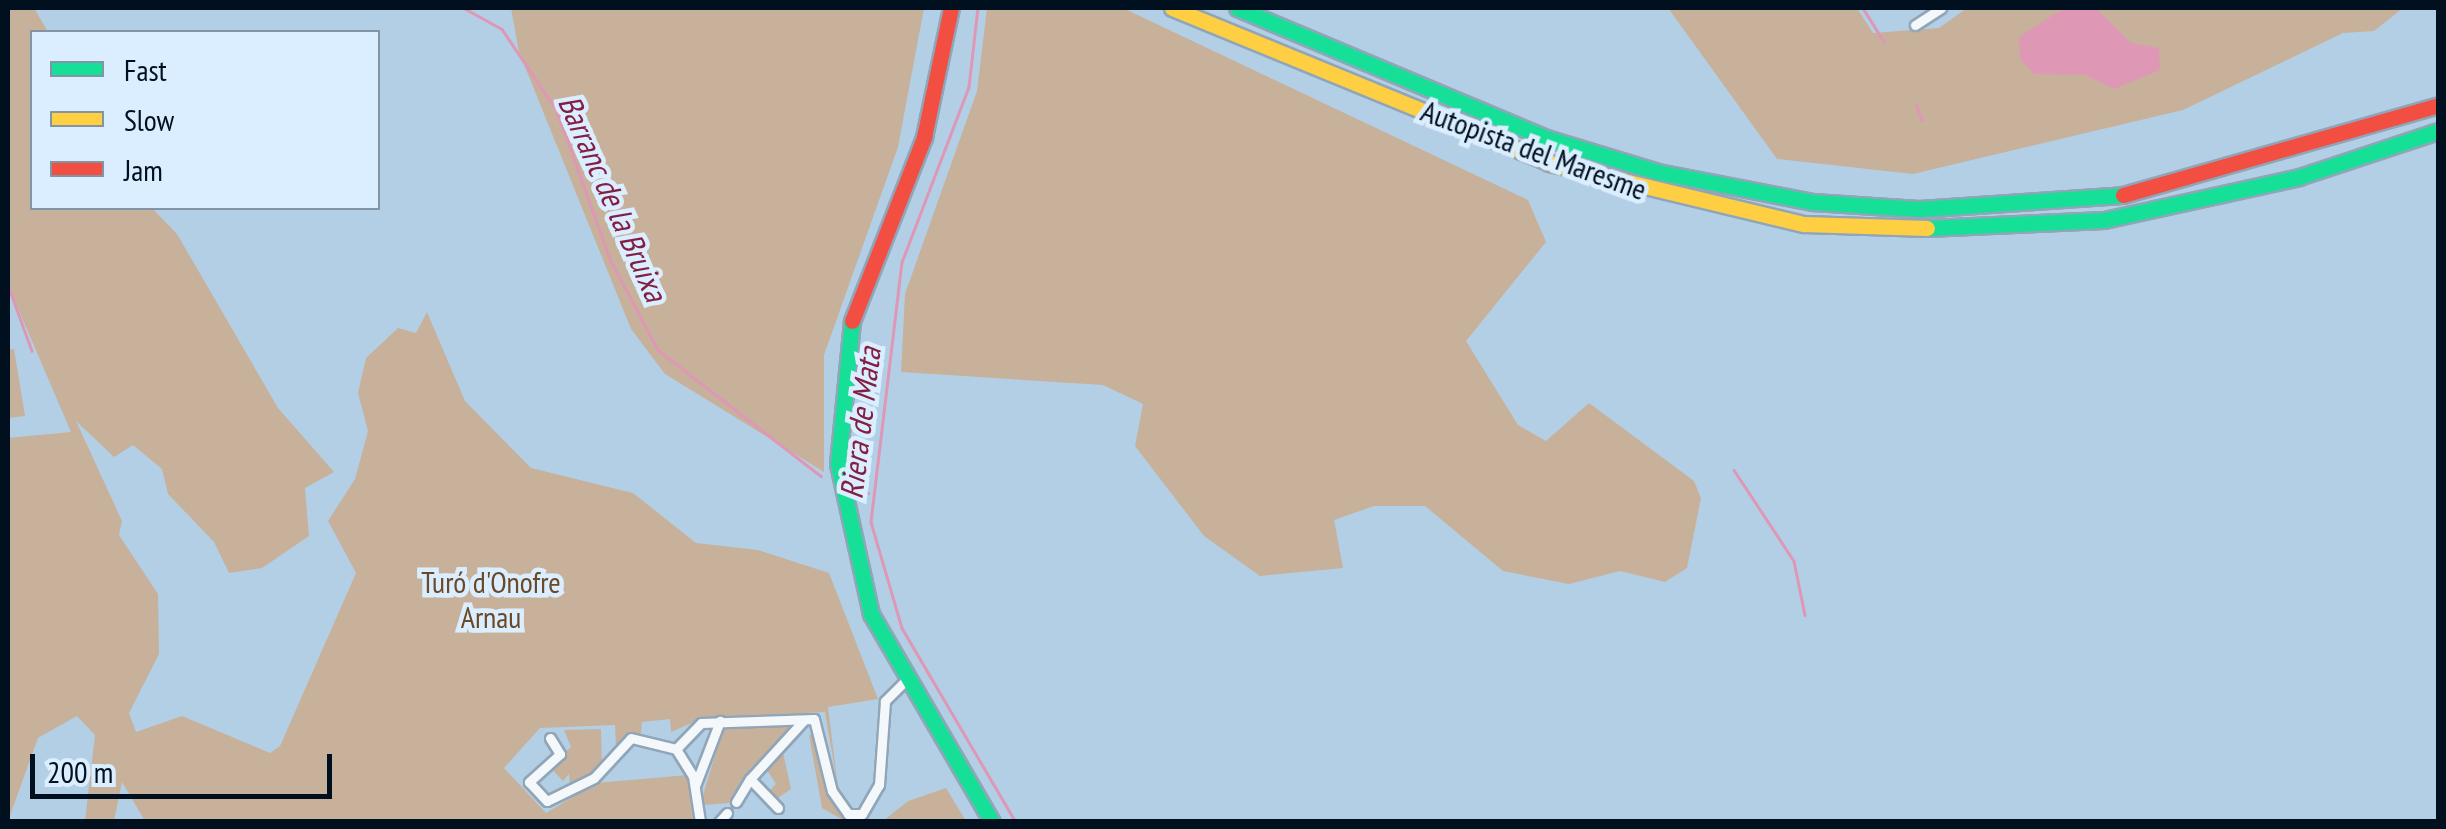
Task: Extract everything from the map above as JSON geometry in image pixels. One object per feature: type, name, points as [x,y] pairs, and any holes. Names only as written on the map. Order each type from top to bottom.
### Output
[{"type":"main road","points":[[951,8],[924,137],[852,322],[838,413],[850,548],[906,680],[992,822]]},
{"type":"main road","name":"Autopista del Maresme","points":[[1172,8],[1549,162],[1804,224],[1965,231],[2104,220],[2299,177],[2438,131]]},
{"type":"main road","name":"Autopista del Maresme","points":[[1237,8],[1546,138],[1658,172],[1813,202],[1919,210],[2125,194],[2438,105]]},
{"type":"street","points":[[1915,26],[1941,8]]},
{"type":"street","points":[[676,749],[692,726],[720,721],[807,718],[823,726],[832,791],[848,814],[862,814],[879,785],[885,701],[906,680]]},
{"type":"street","points":[[736,802],[750,779],[807,718]]},
{"type":"street","points":[[695,786],[720,721]]},
{"type":"street","points":[[550,738],[560,754],[529,782],[547,801],[594,778],[620,747],[639,737],[676,749],[695,786],[700,822]]},
{"type":"street","points":[[750,779],[778,808]]},
{"type":"street","points":[[718,822],[727,813]]},
{"type":"green space","name":"Turó d'Onofre Arnau","points":[[8,8],[34,8],[47,30],[30,30],[30,210],[154,210],[177,234],[278,408],[334,472],[305,488],[309,536],[262,568],[229,573],[214,542],[168,494],[162,469],[133,445],[114,457],[76,421],[122,521],[119,535],[158,594],[159,654],[129,713],[136,732],[182,716],[270,753],[280,746],[356,573],[328,521],[355,479],[368,431],[358,393],[366,358],[398,328],[416,333],[427,312],[465,401],[531,468],[633,493],[696,543],[758,550],[829,573],[878,699],[828,707],[838,788],[825,712],[701,719],[671,732],[670,719],[642,722],[641,733],[616,747],[615,725],[540,728],[504,768],[546,813],[596,783],[688,775],[696,821],[145,821],[122,782],[114,821],[85,821],[95,735],[77,716],[38,738],[8,821],[8,438],[71,432],[8,285]]},
{"type":"green space","points":[[511,8],[924,8],[898,147],[824,355],[824,472],[665,374],[631,329],[519,52]]},
{"type":"green space","points":[[987,8],[1123,8],[1528,200],[1546,242],[1466,341],[1518,425],[1546,441],[1589,403],[1694,481],[1701,498],[1687,568],[1665,582],[1620,571],[1569,584],[1503,571],[1425,506],[1374,506],[1334,520],[1343,568],[1260,576],[1204,536],[1135,446],[1143,404],[1103,385],[901,372],[905,294],[977,91]]},
{"type":"green space","points":[[1668,8],[1857,8],[1873,33],[1939,28],[1967,8],[2403,8],[2374,31],[2343,33],[2183,110],[1913,174],[1777,159]]},
{"type":"green space","points":[[14,349],[25,416],[8,418],[8,350]]},
{"type":"green space","points":[[793,723],[730,803],[700,805],[724,726]]},
{"type":"green space","points":[[601,729],[602,766],[570,788],[569,774],[563,781],[550,767],[571,747],[564,730]]},
{"type":"green space","points":[[797,729],[782,748],[791,789],[778,798],[767,793],[776,784],[767,770],[758,777]]},
{"type":"green space","points":[[809,735],[816,736],[826,791],[845,821],[822,808]]},
{"type":"green space","points":[[946,788],[966,821],[883,821],[908,801]]},
{"type":"shaded area","points":[[2064,8],[2096,8],[2131,43],[2159,48],[2160,70],[2114,89],[2085,75],[2034,74],[2020,59],[2019,37]]},
{"type":"waterway","name":"Barranc de la Bruixa","points":[[464,8],[502,29],[557,111],[610,259],[658,350],[821,476]]},
{"type":"waterway","name":"Riera de Mata","points":[[978,8],[969,87],[902,262],[871,522],[902,628],[1016,822]]},
{"type":"waterway","points":[[1863,8],[1884,42]]},
{"type":"waterway","points":[[1916,104],[1922,120]]},
{"type":"waterway","points":[[8,285],[32,351]]},
{"type":"waterway","points":[[1734,470],[1794,561],[1805,615]]},
{"type":"waterway","name":"Barranc de la Bruixa","points":[[855,488],[868,493]]},
{"type":"traffic: fast","points":[[1237,8],[1546,138],[1658,172],[1813,202],[1919,209],[2123,195]]},
{"type":"traffic: fast","points":[[1927,228],[2104,220],[2299,177],[2438,131]]},
{"type":"traffic: fast","points":[[852,321],[838,464],[871,614],[992,822]]},
{"type":"traffic: slow","points":[[1172,8],[1549,163],[1804,224],[1927,228]]},
{"type":"traffic: jam","points":[[852,321],[924,137],[951,8]]},
{"type":"traffic: jam","points":[[2123,195],[2438,105]]}]
